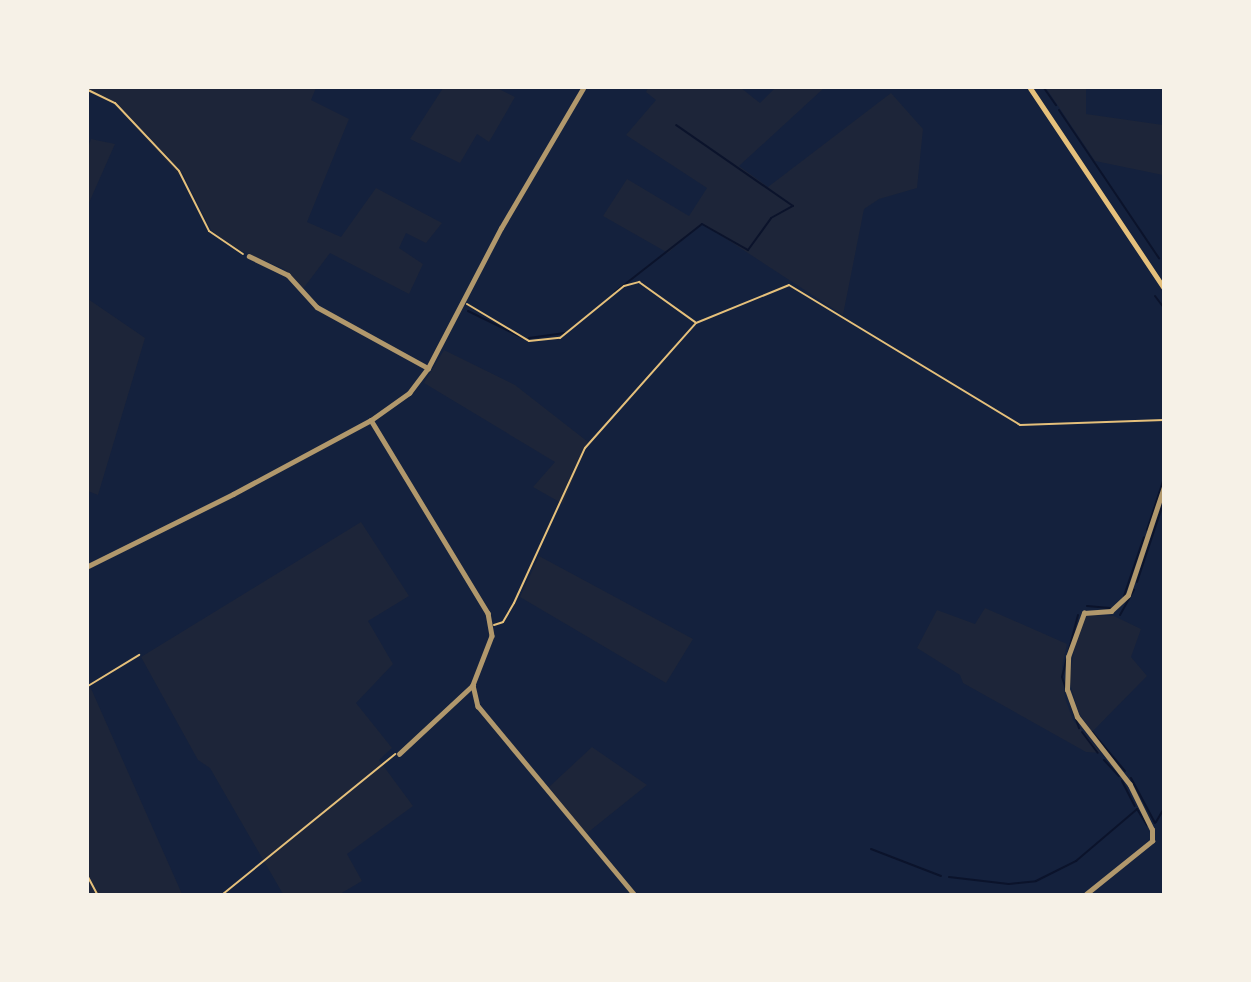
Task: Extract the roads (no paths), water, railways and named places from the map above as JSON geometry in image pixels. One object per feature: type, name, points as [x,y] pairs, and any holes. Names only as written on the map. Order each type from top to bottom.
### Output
[{"type":"main road","points":[[1030,88],[1164,288]]},
{"type":"street","points":[[88,566],[371,420],[409,393],[428,368],[583,88]]},
{"type":"street","points":[[249,256],[288,275],[317,307],[428,368]]},
{"type":"street","points":[[371,420],[488,613],[492,626],[489,647],[473,685],[399,754]]},
{"type":"street","points":[[1086,894],[1152,841],[1152,830],[1130,785],[1077,717],[1067,690],[1068,657],[1084,613],[1111,611],[1128,595],[1164,487]]},
{"type":"street","points":[[473,685],[478,706],[634,894]]},
{"type":"waterway","points":[[1044,88],[1056,105]]},
{"type":"waterway","points":[[1059,110],[1159,258]]},
{"type":"waterway","points":[[615,292],[702,224],[748,250],[771,218],[793,206],[676,125]]},
{"type":"waterway","points":[[1155,296],[1164,308]]},
{"type":"waterway","points":[[468,311],[523,338]]},
{"type":"waterway","points":[[529,338],[565,333]]},
{"type":"waterway","points":[[1147,530],[1164,478]]},
{"type":"waterway","points":[[1137,582],[1164,501]]},
{"type":"waterway","points":[[1124,596],[1144,537]]},
{"type":"waterway","points":[[1120,615],[1134,590]]},
{"type":"waterway","points":[[1087,606],[1110,608]]},
{"type":"waterway","points":[[1078,615],[1062,677],[1079,728]]},
{"type":"waterway","points":[[1082,732],[1098,753]]},
{"type":"waterway","points":[[1092,732],[1125,771]]},
{"type":"waterway","points":[[1104,760],[1119,776]]},
{"type":"waterway","points":[[1131,778],[1155,823]]},
{"type":"waterway","points":[[1122,781],[1135,806]]},
{"type":"waterway","points":[[1156,822],[1164,808]]},
{"type":"waterway","points":[[949,877],[1009,884],[1036,881],[1076,861],[1137,809],[1147,825]]},
{"type":"waterway","points":[[871,849],[941,876]]}]
